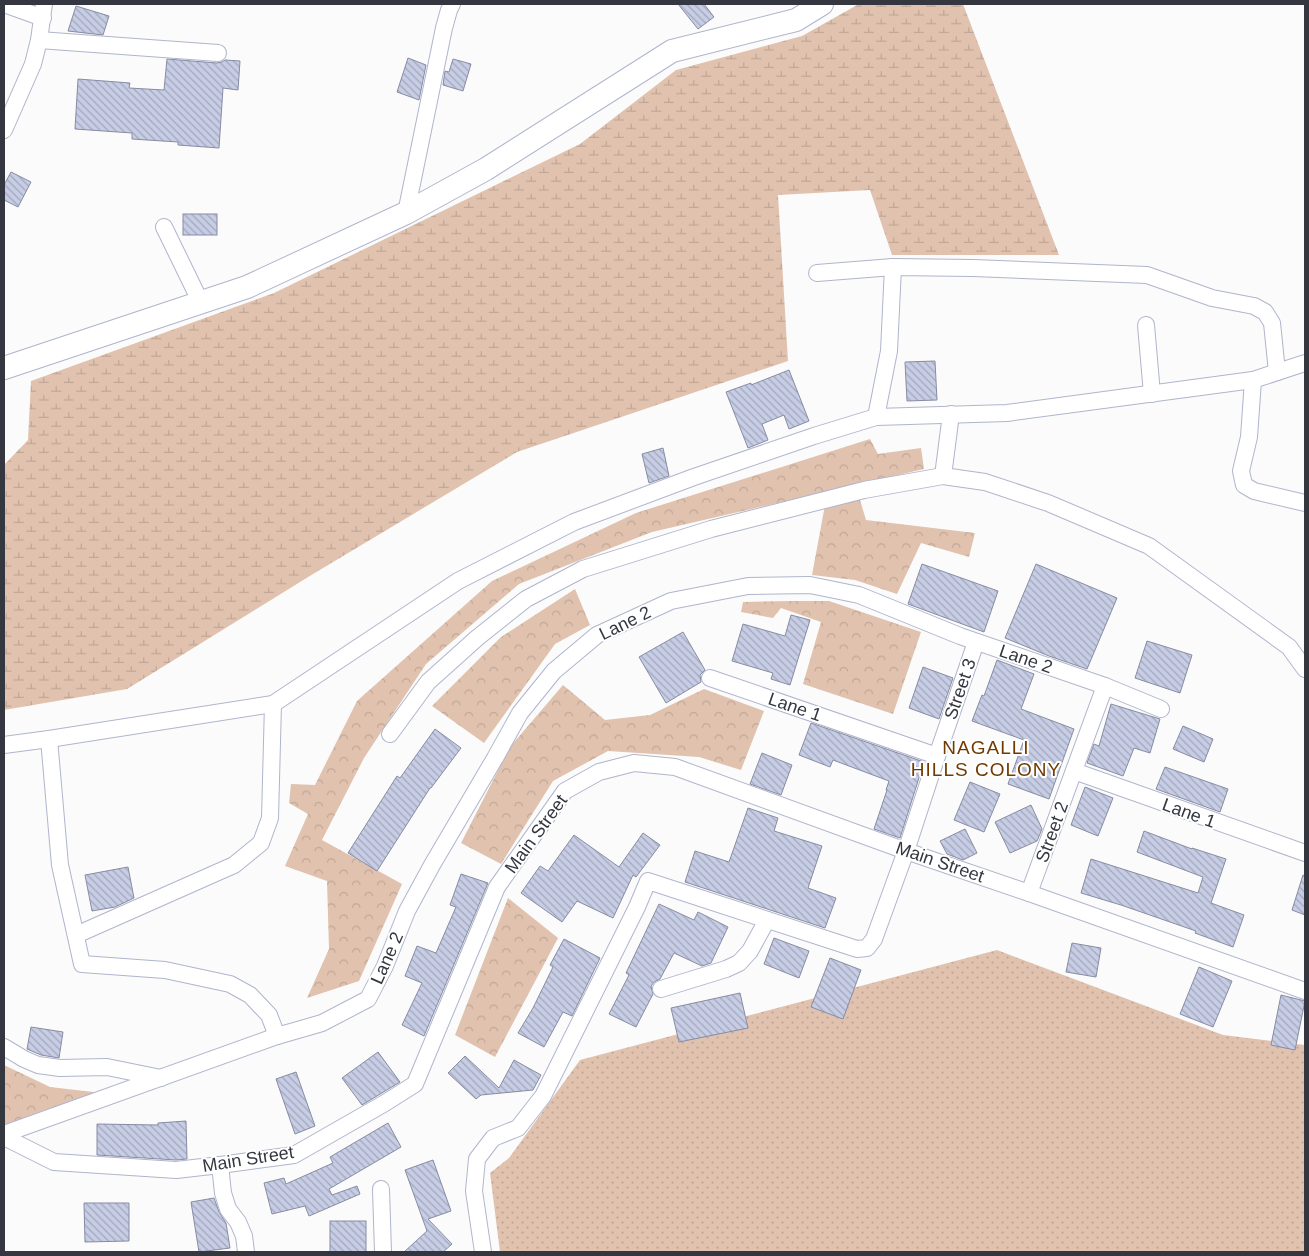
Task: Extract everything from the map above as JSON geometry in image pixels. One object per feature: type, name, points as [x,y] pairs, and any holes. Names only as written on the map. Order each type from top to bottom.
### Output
[{"type":"street","points":[[4,4],[44,11],[33,64],[4,130]]},
{"type":"street","points":[[406,213],[444,28],[452,4]]},
{"type":"street","points":[[6,363],[247,287],[406,213],[486,169],[672,51],[796,20],[822,4]]},
{"type":"street","points":[[39,40],[218,53]]},
{"type":"street","points":[[164,227],[201,303]]},
{"type":"street","points":[[817,273],[893,267],[1147,275],[1212,298],[1254,306],[1265,312],[1272,323],[1277,372]]},
{"type":"street","points":[[876,417],[889,351],[893,267]]},
{"type":"street","points":[[1146,325],[1152,394]]},
{"type":"street","points":[[4,745],[273,704],[458,581],[574,522],[694,477],[876,417],[1007,413],[1253,380],[1305,363]]},
{"type":"street","points":[[1253,380],[1249,437],[1241,471],[1244,484],[1254,491],[1305,503]]},
{"type":"street","points":[[943,476],[951,414]]},
{"type":"street","points":[[390,734],[428,682],[477,638],[526,599],[583,569],[711,529],[864,490],[943,476],[985,482],[1048,503],[1149,546],[1289,647],[1305,669]]},
{"type":"street","name":"Lane 2","points":[[4,1136],[277,1036],[322,1023],[368,999],[385,966],[407,911],[432,864],[520,713],[554,671],[597,635],[671,601],[748,586],[810,585],[859,595],[976,642],[1105,686],[1161,709]]},
{"type":"street","name":"Street 3","points":[[767,920],[857,949],[867,948],[874,939],[906,851],[976,642]]},
{"type":"street","name":"Lane 1","points":[[710,678],[937,756]]},
{"type":"street","name":"Street 2","points":[[1029,893],[1105,686]]},
{"type":"street","points":[[76,936],[234,866],[261,843],[270,818],[273,704]]},
{"type":"street","points":[[49,739],[60,865],[82,964],[165,970],[230,984],[250,995],[269,1015],[277,1036]]},
{"type":"street","name":"Main Street","points":[[4,1136],[54,1162],[176,1170],[294,1155],[385,1103],[415,1084],[497,887],[565,791],[599,772],[634,763],[675,767],[906,851],[1305,991]]},
{"type":"street","name":"Lane 1","points":[[1074,771],[1305,853]]},
{"type":"street","points":[[483,1252],[474,1191],[477,1159],[493,1138],[518,1128],[543,1096],[637,907],[648,881],[767,920],[750,951],[739,963],[726,969],[661,989]]},
{"type":"street","points":[[4,1046],[24,1059],[38,1065],[60,1068],[107,1067],[161,1078]]},
{"type":"street","points":[[220,1165],[223,1193],[228,1209],[238,1222],[244,1236],[246,1252]]},
{"type":"street","points":[[381,1189],[383,1252]]},
{"type":"green space","points":[[859,4],[963,4],[1059,255],[892,255],[870,190],[778,195],[788,361],[517,452],[313,574],[127,689],[4,710],[4,465],[28,440],[31,381],[274,293],[580,144],[676,70],[802,36]]},
{"type":"green space","points":[[870,439],[878,454],[921,448],[924,469],[652,532],[519,584],[426,664],[364,758],[322,840],[402,884],[359,981],[307,998],[329,949],[327,881],[285,866],[308,814],[289,803],[291,784],[315,785],[357,701],[492,581],[636,513]]},
{"type":"green space","points":[[860,500],[866,520],[975,533],[969,557],[921,543],[897,594],[855,580],[812,575],[825,505]]},
{"type":"green space","points":[[575,589],[590,625],[555,644],[484,743],[432,706],[501,637]]},
{"type":"green space","points":[[829,601],[921,632],[893,714],[803,684],[821,622],[781,608],[773,618],[741,612],[743,602]]},
{"type":"green space","points":[[563,685],[605,720],[650,715],[704,689],[764,711],[741,770],[699,757],[608,751],[553,781],[501,864],[461,843],[510,747]]},
{"type":"green space","points":[[508,898],[558,938],[495,1057],[455,1035]]},
{"type":"green space","points":[[997,950],[1223,1035],[1305,1045],[1305,1252],[500,1252],[490,1173],[509,1158],[580,1060]]},
{"type":"green space","points":[[4,1065],[50,1087],[102,1093],[42,1111],[4,1125]]},
{"type":"building","points":[[678,4],[704,4],[714,17],[698,29]]},
{"type":"building","points":[[76,6],[109,16],[103,35],[68,31]]},
{"type":"building","points":[[408,58],[426,65],[419,100],[397,92]]},
{"type":"building","points":[[167,59],[217,63],[225,60],[240,61],[238,90],[223,88],[219,148],[178,145],[178,142],[132,139],[132,133],[75,129],[78,79],[130,83],[129,88],[164,90]]},
{"type":"building","points":[[453,59],[471,64],[463,91],[443,85],[445,71],[449,72]]},
{"type":"building","points":[[11,172],[31,182],[18,207],[4,200],[4,185]]},
{"type":"building","points":[[183,214],[217,214],[217,235],[183,235]]},
{"type":"building","points":[[935,361],[937,400],[907,401],[905,362]]},
{"type":"building","points":[[789,370],[809,421],[789,429],[784,415],[762,424],[768,440],[748,448],[726,392],[751,383],[751,385]]},
{"type":"building","points":[[663,448],[669,476],[649,483],[642,454]]},
{"type":"building","points":[[922,564],[998,591],[984,632],[908,604]]},
{"type":"building","points":[[1036,564],[1117,598],[1087,669],[1005,638]]},
{"type":"building","points":[[791,615],[810,620],[790,685],[771,679],[773,673],[732,661],[743,624],[785,636]]},
{"type":"building","points":[[683,632],[705,670],[700,675],[701,682],[666,703],[639,657]]},
{"type":"building","points":[[1147,641],[1192,655],[1180,693],[1135,678]]},
{"type":"building","points":[[997,660],[1034,674],[1021,709],[1074,729],[1049,799],[1008,784],[1024,740],[972,721],[982,695],[984,696]]},
{"type":"building","points":[[923,667],[953,678],[939,719],[909,708]]},
{"type":"building","points":[[1111,704],[1160,719],[1150,753],[1134,748],[1123,776],[1087,763],[1094,744],[1099,746]]},
{"type":"building","points":[[811,723],[924,762],[900,838],[874,829],[889,781],[833,760],[830,767],[799,755]]},
{"type":"building","points":[[1183,726],[1213,739],[1204,762],[1173,749]]},
{"type":"building","points":[[435,729],[461,748],[430,788],[377,871],[348,853],[397,776],[400,778]]},
{"type":"building","points":[[762,753],[792,765],[781,795],[750,784]]},
{"type":"building","points":[[1165,767],[1228,789],[1220,812],[1156,789]]},
{"type":"building","points":[[970,782],[1000,794],[984,832],[954,820]]},
{"type":"building","points":[[1085,787],[1113,798],[1098,836],[1071,825]]},
{"type":"building","points":[[1031,805],[1042,829],[1037,841],[1010,853],[995,822]]},
{"type":"building","points":[[748,808],[778,818],[774,831],[822,846],[808,888],[836,898],[825,928],[685,882],[695,851],[729,862]]},
{"type":"building","points":[[965,829],[977,853],[963,860],[947,854],[940,841]]},
{"type":"building","points":[[1144,831],[1192,849],[1226,859],[1211,903],[1244,915],[1233,947],[1195,933],[1196,931],[1081,893],[1091,859],[1198,893],[1203,877],[1137,852]]},
{"type":"building","points":[[643,833],[660,845],[636,877],[633,875],[613,918],[577,901],[562,922],[521,893],[540,866],[548,871],[574,835],[619,867]]},
{"type":"building","points":[[128,867],[134,898],[115,907],[92,911],[85,875]]},
{"type":"building","points":[[461,874],[488,883],[424,1036],[402,1025],[422,983],[405,976],[417,946],[436,953],[456,907],[450,905]]},
{"type":"building","points":[[1303,875],[1305,876],[1305,915],[1292,910]]},
{"type":"building","points":[[659,904],[694,920],[698,912],[728,927],[711,963],[702,966],[674,953],[660,979],[651,986],[653,994],[636,1027],[609,1014],[629,975],[626,973]]},
{"type":"building","points":[[774,938],[809,951],[799,978],[764,964]]},
{"type":"building","points":[[564,939],[600,958],[572,1016],[563,1012],[544,1047],[518,1033],[533,1008],[553,967],[550,965]]},
{"type":"building","points":[[1072,943],[1101,948],[1096,977],[1066,972]]},
{"type":"building","points":[[830,958],[861,970],[843,1019],[811,1007]]},
{"type":"building","points":[[1199,967],[1232,981],[1213,1027],[1180,1014]]},
{"type":"building","points":[[740,993],[748,1028],[679,1042],[671,1008]]},
{"type":"building","points":[[1281,995],[1305,1001],[1295,1050],[1271,1045]]},
{"type":"building","points":[[31,1027],[63,1032],[59,1058],[41,1055],[27,1049]]},
{"type":"building","points":[[378,1052],[400,1082],[362,1105],[342,1078]]},
{"type":"building","points":[[465,1056],[499,1088],[514,1060],[541,1075],[533,1090],[481,1095],[476,1099],[448,1073]]},
{"type":"building","points":[[296,1072],[315,1126],[295,1134],[276,1079]]},
{"type":"building","points":[[186,1121],[187,1159],[97,1155],[97,1124],[158,1125],[158,1123]]},
{"type":"building","points":[[388,1123],[401,1147],[329,1189],[332,1195],[357,1186],[360,1194],[309,1216],[305,1206],[272,1214],[264,1183],[284,1178],[286,1184],[333,1163],[330,1157]]},
{"type":"building","points":[[433,1160],[451,1211],[428,1219],[452,1244],[443,1252],[404,1252],[427,1231],[405,1170]]},
{"type":"building","points":[[214,1198],[219,1212],[226,1223],[230,1248],[199,1252],[191,1202]]},
{"type":"building","points":[[84,1203],[129,1203],[129,1241],[85,1242]]},
{"type":"building","points":[[330,1221],[366,1221],[366,1252],[330,1252]]},
{"type":"district","name":"NAGALLI HILLS COLONY","points":[[986,758]]}]
